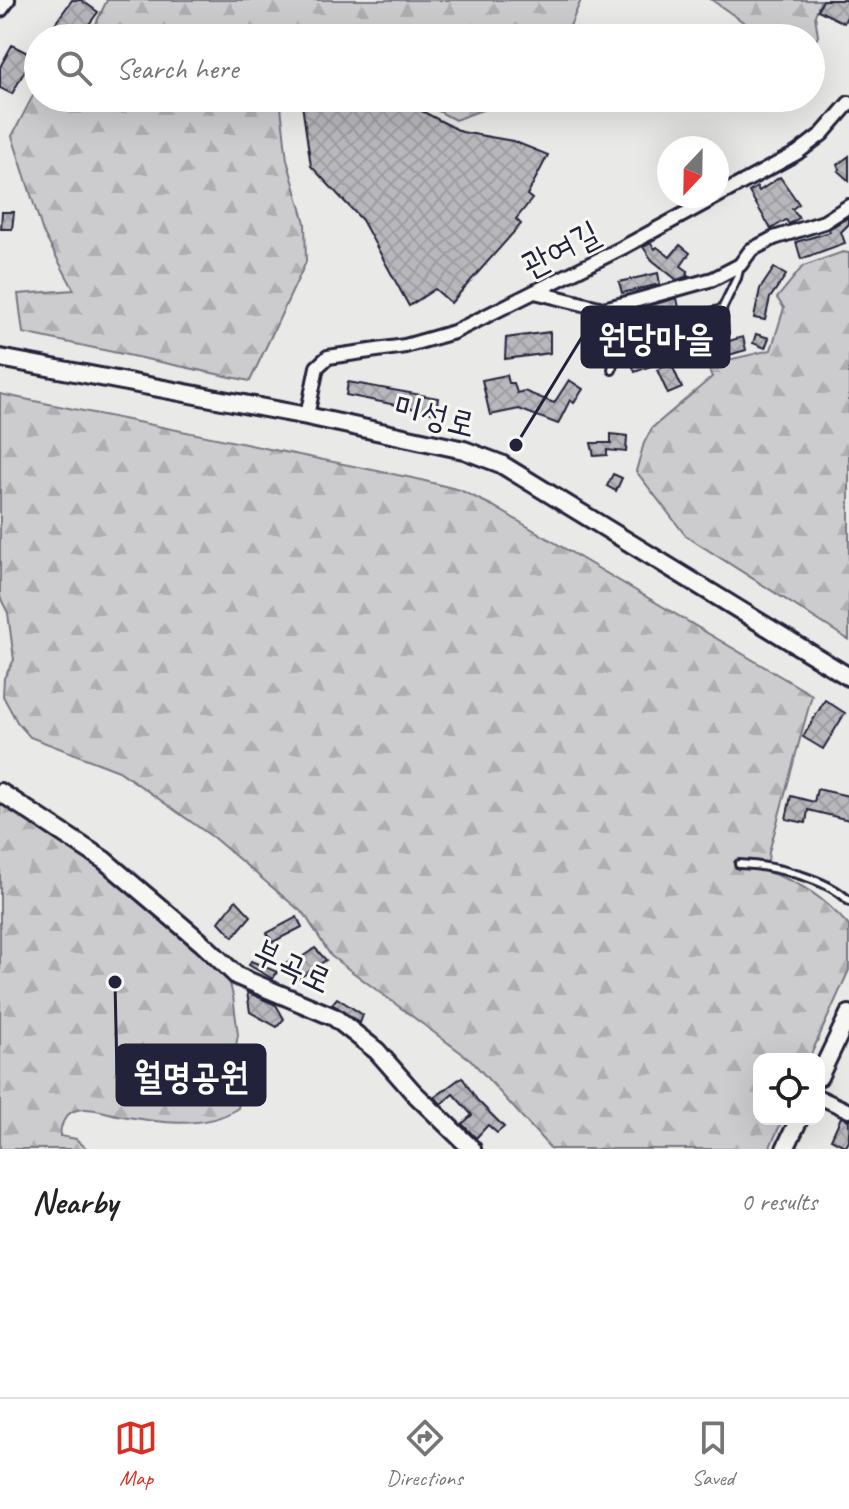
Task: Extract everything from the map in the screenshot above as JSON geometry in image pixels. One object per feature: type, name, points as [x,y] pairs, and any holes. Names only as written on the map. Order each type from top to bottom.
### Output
[{"type":"street","points":[[0,8],[6,0]]},
{"type":"street","name":"관여길","points":[[307,416],[317,367],[328,357],[405,346],[454,332],[797,153],[822,134],[849,103]]},
{"type":"street","points":[[535,292],[603,309],[713,279],[740,265],[751,250],[774,238],[824,222],[849,206]]},
{"type":"street","name":"미성로","points":[[0,358],[307,416],[464,450],[501,464],[849,677]]},
{"type":"street","name":"부곡로","points":[[0,792],[104,860],[237,976],[334,1017],[377,1051],[413,1092],[472,1149]]},
{"type":"street","points":[[825,1064],[849,1014]]},
{"type":"street","points":[[825,1100],[849,1111]]},
{"type":"street","points":[[785,1149],[796,1125]]},
{"type":"lane","points":[[703,340],[724,333],[722,309],[740,265]]},
{"type":"lane","points":[[603,309],[614,357],[612,370]]},
{"type":"lane","points":[[609,341],[722,309]]},
{"type":"lane","points":[[739,864],[780,868],[828,888],[849,901]]},
{"type":"green space","points":[[107,0],[581,0],[571,24],[96,24]]},
{"type":"green space","points":[[712,0],[821,0],[815,15],[816,24],[746,24]]},
{"type":"green space","points":[[24,112],[282,112],[287,160],[305,223],[306,262],[250,381],[23,333],[18,294],[74,290],[43,232],[12,136]]},
{"type":"green space","points":[[440,112],[477,112],[455,120]]},
{"type":"green space","points":[[843,252],[849,253],[849,640],[686,536],[636,471],[652,428],[712,377],[707,365],[771,350],[784,308],[777,298],[803,266]]},
{"type":"green space","points":[[0,394],[460,490],[493,506],[812,695],[769,852],[767,872],[812,893],[849,926],[849,970],[812,1053],[753,1053],[753,1125],[780,1125],[769,1149],[551,1149],[471,1060],[331,956],[305,915],[214,838],[119,771],[30,737],[17,722],[3,696],[4,678],[14,660],[8,613],[0,597]]},
{"type":"green space","points":[[0,796],[100,863],[226,968],[238,1035],[230,1076],[240,1099],[238,1108],[210,1120],[179,1123],[84,1109],[65,1118],[60,1136],[76,1139],[87,1149],[0,1149]]},
{"type":"building","points":[[72,0],[81,0],[98,12],[89,24],[55,24]]},
{"type":"building","points":[[823,0],[849,0],[849,12],[844,23],[818,10]]},
{"type":"building","points":[[12,45],[24,51],[24,72],[12,94],[0,88],[0,67]]},
{"type":"building","points":[[303,112],[424,112],[462,132],[513,141],[548,155],[527,195],[532,199],[516,219],[521,224],[451,303],[435,289],[409,306],[362,220],[311,166]]},
{"type":"building","points":[[849,156],[849,181],[838,171],[837,165]]},
{"type":"building","points":[[780,177],[799,204],[792,209],[799,218],[789,224],[786,220],[771,229],[749,192],[757,187],[759,191]]},
{"type":"building","points":[[2,212],[14,212],[12,229],[1,229]]},
{"type":"building","points":[[849,217],[849,224],[841,232],[845,243],[801,259],[796,242],[830,232],[829,229]]},
{"type":"building","points":[[651,243],[655,249],[657,247],[670,257],[680,245],[690,253],[681,266],[688,271],[688,276],[677,280],[652,260],[643,247]]},
{"type":"building","points":[[774,268],[786,275],[770,298],[765,320],[754,318],[760,289]]},
{"type":"building","points":[[658,273],[660,284],[622,293],[619,282]]},
{"type":"building","points":[[677,298],[679,308],[674,309],[673,317],[662,320],[661,314],[637,319],[636,327],[624,331],[622,325],[614,327],[611,316]]},
{"type":"building","points":[[550,332],[550,353],[505,359],[506,338]]},
{"type":"building","points":[[664,332],[669,347],[647,356],[651,366],[635,372],[624,344]]},
{"type":"building","points":[[756,334],[769,338],[765,348],[753,343]]},
{"type":"building","points":[[743,337],[746,350],[708,361],[704,348]]},
{"type":"building","points":[[671,363],[682,388],[668,394],[657,370]]},
{"type":"building","points":[[507,375],[517,393],[524,391],[554,403],[569,380],[583,389],[574,403],[570,400],[558,424],[519,409],[490,415],[482,380]]},
{"type":"building","points":[[348,382],[438,398],[436,413],[346,395]]},
{"type":"building","points":[[611,434],[627,436],[626,452],[607,450],[607,455],[594,456],[591,443],[611,443]]},
{"type":"building","points":[[613,474],[622,478],[616,491],[607,486]]},
{"type":"building","points":[[825,700],[845,713],[823,749],[803,737]]},
{"type":"building","points":[[817,789],[849,796],[849,820],[808,810],[806,823],[786,819],[791,796],[814,802]]},
{"type":"building","points":[[236,900],[251,916],[233,937],[219,922]]},
{"type":"building","points":[[297,917],[302,927],[273,942],[267,933]]},
{"type":"building","points":[[315,948],[326,960],[298,979],[285,965]]},
{"type":"building","points":[[251,961],[277,972],[273,979],[249,965]]},
{"type":"building","points":[[247,992],[276,1005],[284,1019],[277,1027],[250,1012]]},
{"type":"building","points":[[337,998],[363,1015],[360,1023],[332,1004]]},
{"type":"building","points":[[462,1077],[477,1100],[504,1127],[497,1133],[488,1125],[476,1138],[462,1124],[472,1115],[453,1094],[441,1104],[435,1097]]},
{"type":"building","points":[[841,1117],[849,1120],[846,1147],[831,1139]]},
{"type":"place","name":"원당마을","points":[[516,445]]},
{"type":"place","name":"월명공원","points":[[115,982]]}]
